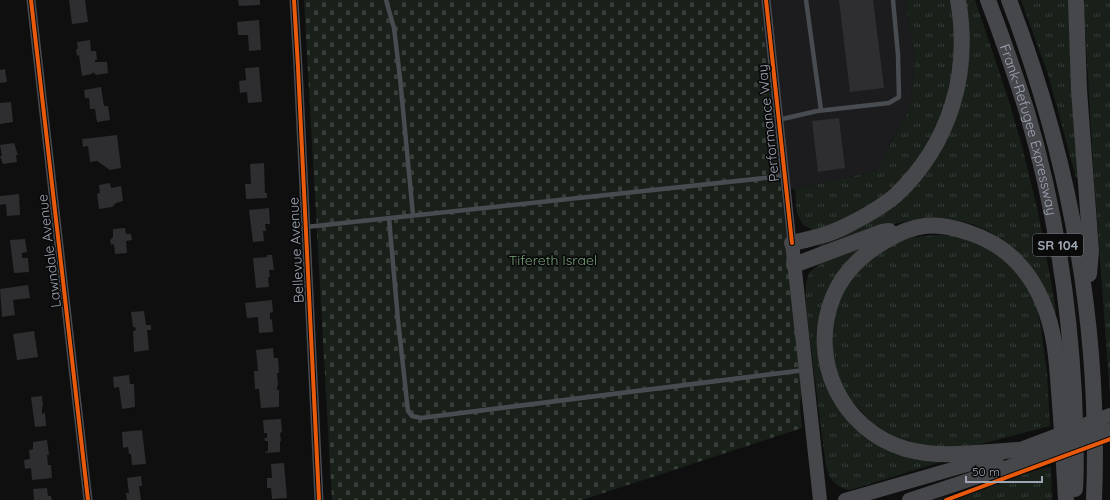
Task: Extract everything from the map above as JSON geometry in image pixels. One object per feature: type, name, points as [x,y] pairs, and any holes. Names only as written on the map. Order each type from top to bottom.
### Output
[{"type":"highway","points":[[792,243],[819,237],[843,228],[876,210],[895,195],[926,160],[947,122],[957,91],[962,54],[962,31],[958,0]]},
{"type":"highway","name":"Frank-Refugee Expressway","points":[[988,0],[1017,79],[1027,113],[1046,187],[1056,235],[1065,294],[1072,366],[1076,457],[1074,500]]},
{"type":"highway","name":"Frank-Refugee Expressway","points":[[1009,0],[1038,83],[1063,171],[1077,241],[1086,304],[1095,416],[1094,500]]},
{"type":"highway","points":[[1076,0],[1080,90],[1091,251],[1086,304]]},
{"type":"highway","points":[[794,265],[882,232],[928,225],[961,229],[990,240],[1005,250],[1026,274],[1038,292],[1048,320],[1057,363],[1066,500]]},
{"type":"highway","points":[[912,228],[896,234],[867,253],[853,265],[833,296],[826,319],[824,341],[827,364],[833,386],[846,408],[863,427],[875,435],[898,446],[938,454],[1018,457]]},
{"type":"main road","name":"Performance Way","points":[[792,243],[820,500]]},
{"type":"main road","points":[[909,500],[1018,457],[1110,415]]},
{"type":"main road","points":[[845,500],[1018,457],[1110,430]]},
{"type":"street","name":"Lawndale Avenue","points":[[31,0],[88,500]]},
{"type":"street","name":"Bellevue Avenue","points":[[294,0],[319,500]]},
{"type":"street","name":"Performance Way","points":[[766,0],[792,243]]},
{"type":"lane","points":[[386,0],[394,28],[413,215]]},
{"type":"lane","points":[[806,0],[821,110]]},
{"type":"lane","points":[[778,120],[821,110],[889,103],[900,96],[893,0]]},
{"type":"lane","points":[[306,227],[784,176]]},
{"type":"lane","points":[[389,218],[407,403],[408,411],[412,416],[422,418],[805,370]]},
{"type":"shaded area","points":[[760,0],[905,0],[915,60],[910,109],[876,171],[795,189],[781,189]]},
{"type":"green space","name":"Tifereth Israel","points":[[304,0],[760,0],[803,385],[800,405],[802,428],[582,500],[332,500]]},
{"type":"green space","points":[[905,0],[951,0],[956,54],[941,119],[923,155],[899,182],[881,197],[827,228],[815,231],[803,225],[797,213],[795,189],[876,171],[910,109],[915,60]]},
{"type":"green space","points":[[965,0],[975,0],[1021,142],[1038,212],[1056,313],[1052,313],[1019,254],[1003,240],[988,231],[966,222],[945,219],[923,219],[902,222],[860,235],[818,251],[812,250],[869,220],[942,146]]},
{"type":"green space","points":[[1021,0],[1071,0],[1080,177],[1076,178],[1048,74]]},
{"type":"green space","points":[[1085,0],[1110,0],[1110,395],[1093,164],[1084,9]]},
{"type":"green space","points":[[938,235],[961,236],[980,244],[1018,272],[1035,300],[1041,327],[1047,374],[1050,426],[977,445],[948,448],[924,445],[897,438],[875,426],[849,398],[838,379],[832,352],[833,322],[839,299],[853,274],[890,245],[913,237]]},
{"type":"green space","points":[[862,247],[824,306],[845,415],[944,461],[850,490],[837,485],[830,476],[826,467],[806,308],[806,282],[809,274],[818,265]]},
{"type":"green space","points":[[1051,466],[1052,500],[935,500]]},
{"type":"building","points":[[69,0],[85,0],[88,22],[72,24]]},
{"type":"building","points":[[238,0],[260,0],[260,5],[239,6]]},
{"type":"building","points":[[839,0],[873,0],[884,88],[850,92]]},
{"type":"building","points":[[259,20],[261,50],[249,51],[248,35],[238,35],[237,22]]},
{"type":"building","points":[[90,40],[91,51],[96,51],[97,60],[95,60],[95,62],[107,62],[108,73],[96,75],[93,72],[92,74],[82,76],[79,55],[77,56],[77,42]]},
{"type":"building","points":[[259,67],[262,102],[248,103],[247,92],[240,93],[239,81],[246,80],[245,68]]},
{"type":"building","points":[[5,69],[7,82],[0,83],[0,70]]},
{"type":"building","points":[[101,87],[104,106],[108,106],[110,120],[97,122],[95,109],[90,109],[89,98],[85,98],[84,90]]},
{"type":"building","points":[[11,102],[13,122],[0,124],[0,103]]},
{"type":"building","points":[[839,118],[845,168],[818,172],[812,121]]},
{"type":"building","points":[[117,135],[121,168],[110,170],[97,161],[90,162],[88,146],[83,147],[82,139]]},
{"type":"building","points":[[14,143],[18,155],[16,155],[17,162],[3,164],[0,156],[2,156],[0,145]]},
{"type":"building","points":[[264,163],[265,193],[267,193],[267,198],[246,199],[245,184],[251,184],[250,164]]},
{"type":"building","points":[[110,183],[111,188],[121,186],[123,201],[116,203],[112,207],[99,209],[97,194],[100,193],[99,185]]},
{"type":"building","points":[[19,194],[20,215],[7,216],[6,204],[0,205],[0,196]]},
{"type":"building","points":[[269,208],[270,224],[265,224],[266,231],[263,231],[264,241],[253,242],[249,210]]},
{"type":"building","points":[[125,228],[126,234],[131,234],[132,240],[126,241],[127,253],[115,254],[114,244],[111,245],[110,240],[113,237],[113,229]]},
{"type":"building","points":[[25,239],[27,252],[22,253],[22,258],[28,258],[29,272],[14,273],[10,240]]},
{"type":"building","points":[[267,255],[272,255],[274,270],[269,270],[269,287],[256,288],[253,258],[267,257]]},
{"type":"building","points":[[28,285],[30,298],[13,300],[15,315],[2,317],[0,289]]},
{"type":"building","points":[[272,300],[273,312],[270,313],[270,320],[272,319],[273,332],[259,333],[258,317],[247,318],[245,303]]},
{"type":"building","points":[[144,311],[146,325],[151,325],[151,330],[147,330],[149,350],[134,352],[133,331],[136,330],[135,327],[133,327],[131,312]]},
{"type":"building","points":[[34,331],[38,357],[17,360],[13,334]]},
{"type":"building","points":[[273,348],[274,358],[278,358],[279,373],[277,373],[277,390],[279,390],[279,407],[261,408],[259,389],[255,389],[254,371],[258,371],[256,350]]},
{"type":"building","points":[[129,375],[130,384],[134,384],[135,407],[122,409],[119,387],[114,388],[113,377]]},
{"type":"building","points":[[42,396],[42,414],[45,413],[46,426],[35,427],[31,397]]},
{"type":"building","points":[[281,419],[282,432],[280,433],[280,452],[265,453],[268,451],[268,441],[265,441],[264,438],[267,438],[267,433],[264,433],[263,420]]},
{"type":"building","points":[[142,430],[146,464],[132,465],[131,454],[129,454],[128,447],[123,448],[122,432]]},
{"type":"building","points":[[47,440],[49,455],[47,455],[48,465],[51,465],[52,478],[32,480],[31,468],[25,469],[24,460],[30,459],[29,450],[33,449],[33,442]]},
{"type":"building","points":[[284,463],[287,498],[272,499],[271,488],[267,488],[267,478],[272,478],[271,464]]},
{"type":"building","points":[[141,476],[142,486],[139,486],[141,500],[127,500],[126,493],[129,493],[127,478]]},
{"type":"building","points":[[47,488],[48,496],[51,496],[52,500],[34,500],[33,489]]},
{"type":"cycle path","points":[[31,0],[88,500]]},
{"type":"cycle path","points":[[294,0],[319,500]]},
{"type":"cycle path","points":[[766,0],[792,243]]},
{"type":"cycle path","points":[[946,500],[1110,439]]}]
